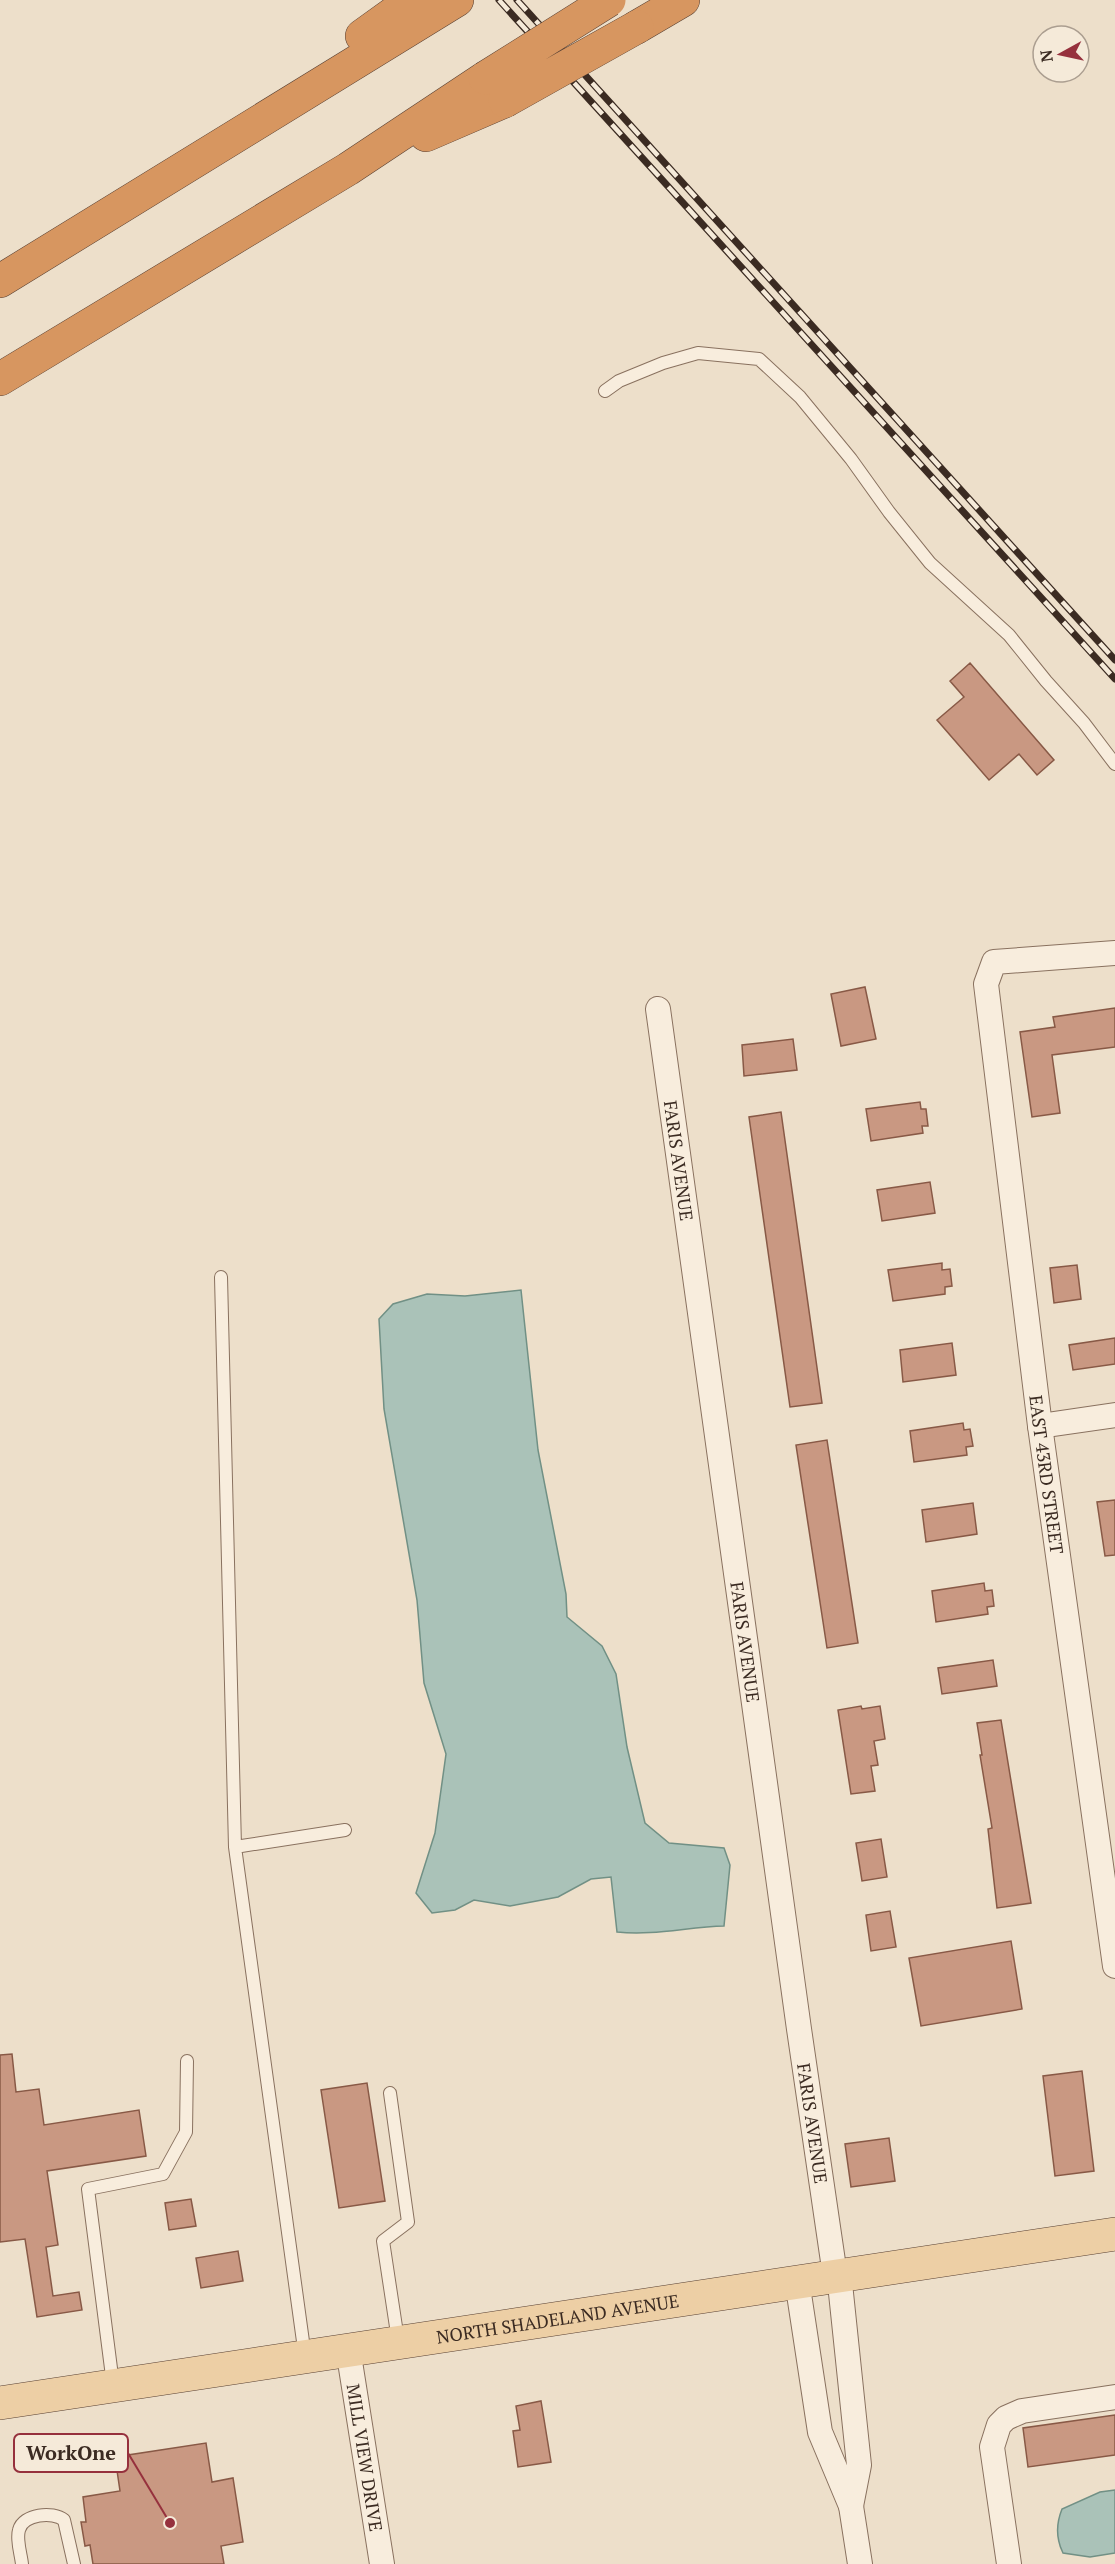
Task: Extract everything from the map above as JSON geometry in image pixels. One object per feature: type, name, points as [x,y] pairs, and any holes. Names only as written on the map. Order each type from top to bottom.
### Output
[{"type":"highway","points":[[0,281],[154,186],[421,9],[458,0]]},
{"type":"highway","points":[[495,89],[609,0]]},
{"type":"highway","points":[[0,379],[348,169],[495,89],[637,27],[682,0]]},
{"type":"main road","name":"NORTH SHADELAND AVENUE","points":[[0,2403],[1115,2234]]},
{"type":"street","name":"EAST 43RD STREET","points":[[1115,952],[994,962],[986,984],[1040,1426],[1105,1818],[1115,1966]]},
{"type":"street","name":"FARIS AVENUE","points":[[658,1009],[799,2029],[837,2275],[859,2465],[851,2506]]},
{"type":"street","points":[[1040,1426],[1115,1415]]},
{"type":"street","name":"FARIS AVENUE","points":[[797,2281],[820,2432],[851,2506],[860,2564]]},
{"type":"street","name":"MILL VIEW DRIVE","points":[[348,2349],[382,2564]]},
{"type":"street","points":[[1009,2564],[992,2447],[999,2425],[1006,2418],[1023,2411],[1115,2397]]},
{"type":"lane","points":[[605,391],[619,381],[663,363],[698,353],[759,359],[800,397],[851,459],[930,563],[1009,635],[1084,723],[1115,764]]},
{"type":"lane","points":[[220,1277],[235,1847],[305,2356]]},
{"type":"lane","points":[[235,1847],[345,1830]]},
{"type":"lane","points":[[113,2385],[88,2189],[163,2174],[186,2132],[187,2061]]},
{"type":"lane","points":[[390,2093],[408,2222],[383,2241],[398,2342]]},
{"type":"lane","points":[[22,2564],[19,2527],[24,2522],[49,2513],[58,2515],[64,2520],[74,2564]]},
{"type":"shaded area","points":[[521,1290],[538,1450],[566,1594],[567,1617],[602,1646],[616,1674],[627,1747],[645,1823],[669,1843],[724,1848],[730,1865],[724,1926],[644,1933],[617,1932],[611,1877],[591,1879],[558,1897],[510,1906],[474,1900],[455,1910],[432,1913],[416,1893],[435,1833],[446,1754],[424,1683],[417,1600],[384,1409],[379,1319],[393,1304],[427,1294],[465,1296]]},
{"type":"shaded area","points":[[1115,2490],[1115,2553],[1090,2557],[1063,2553],[1058,2531],[1062,2509],[1100,2492]]},
{"type":"building","points":[[970,663],[1054,760],[1037,775],[1019,754],[989,780],[937,720],[964,697],[950,681]]},
{"type":"building","points":[[865,987],[876,1039],[841,1046],[831,994]]},
{"type":"building","points":[[1115,1008],[1115,1047],[1052,1055],[1060,1113],[1032,1117],[1020,1032],[1055,1027],[1053,1017]]},
{"type":"building","points":[[793,1039],[797,1070],[744,1076],[742,1045]]},
{"type":"building","points":[[920,1102],[921,1109],[926,1109],[928,1126],[922,1126],[923,1133],[871,1141],[866,1109]]},
{"type":"building","points":[[781,1112],[822,1403],[790,1407],[749,1117]]},
{"type":"building","points":[[930,1182],[935,1213],[882,1221],[877,1190]]},
{"type":"building","points":[[942,1263],[942,1270],[950,1269],[952,1286],[945,1287],[945,1294],[893,1301],[888,1270]]},
{"type":"building","points":[[1077,1265],[1081,1299],[1054,1303],[1050,1268]]},
{"type":"building","points":[[1115,1338],[1115,1364],[1073,1370],[1069,1345]]},
{"type":"building","points":[[952,1343],[956,1375],[903,1382],[900,1350]]},
{"type":"building","points":[[963,1423],[964,1430],[970,1429],[973,1446],[966,1447],[967,1455],[914,1462],[910,1431]]},
{"type":"building","points":[[827,1440],[858,1643],[827,1648],[796,1445]]},
{"type":"building","points":[[1115,1500],[1115,1555],[1105,1556],[1097,1502]]},
{"type":"building","points":[[973,1503],[977,1534],[926,1542],[922,1510]]},
{"type":"building","points":[[984,1583],[985,1591],[992,1590],[994,1606],[987,1607],[988,1614],[936,1622],[932,1591]]},
{"type":"building","points":[[993,1660],[997,1686],[942,1694],[938,1668]]},
{"type":"building","points":[[861,1706],[862,1709],[880,1706],[885,1739],[874,1741],[878,1765],[871,1766],[875,1791],[851,1794],[838,1710]]},
{"type":"building","points":[[1001,1720],[1031,1903],[997,1908],[988,1829],[992,1828],[977,1723]]},
{"type":"building","points":[[881,1839],[887,1877],[862,1881],[856,1843]]},
{"type":"building","points":[[890,1911],[896,1947],[871,1951],[866,1915]]},
{"type":"building","points":[[1011,1941],[1022,2009],[921,2026],[909,1958]]},
{"type":"building","points":[[12,2054],[16,2092],[39,2089],[44,2125],[139,2110],[146,2156],[47,2171],[58,2245],[46,2247],[53,2296],[79,2292],[82,2310],[37,2317],[25,2239],[0,2242],[0,2055]]},
{"type":"building","points":[[1082,2071],[1094,2171],[1055,2176],[1043,2076]]},
{"type":"building","points":[[367,2083],[385,2201],[339,2208],[321,2090]]},
{"type":"building","points":[[889,2138],[895,2181],[851,2187],[845,2144]]},
{"type":"building","points":[[191,2199],[196,2226],[169,2230],[165,2203]]},
{"type":"building","points":[[238,2251],[243,2281],[201,2288],[196,2258]]},
{"type":"building","points":[[541,2401],[551,2462],[518,2467],[513,2431],[520,2430],[516,2406]]},
{"type":"building","points":[[1115,2415],[1115,2455],[1028,2467],[1023,2428]]},
{"type":"building","points":[[206,2443],[212,2482],[233,2478],[243,2542],[221,2546],[224,2564],[93,2564],[90,2545],[85,2546],[81,2522],[86,2522],[83,2497],[120,2491],[115,2457]]},
{"type":"railway","points":[[499,0],[1115,679]]},
{"type":"railway","points":[[517,0],[1115,660]]},
{"type":"place","name":"WorkOne","points":[[170,2523]]}]
